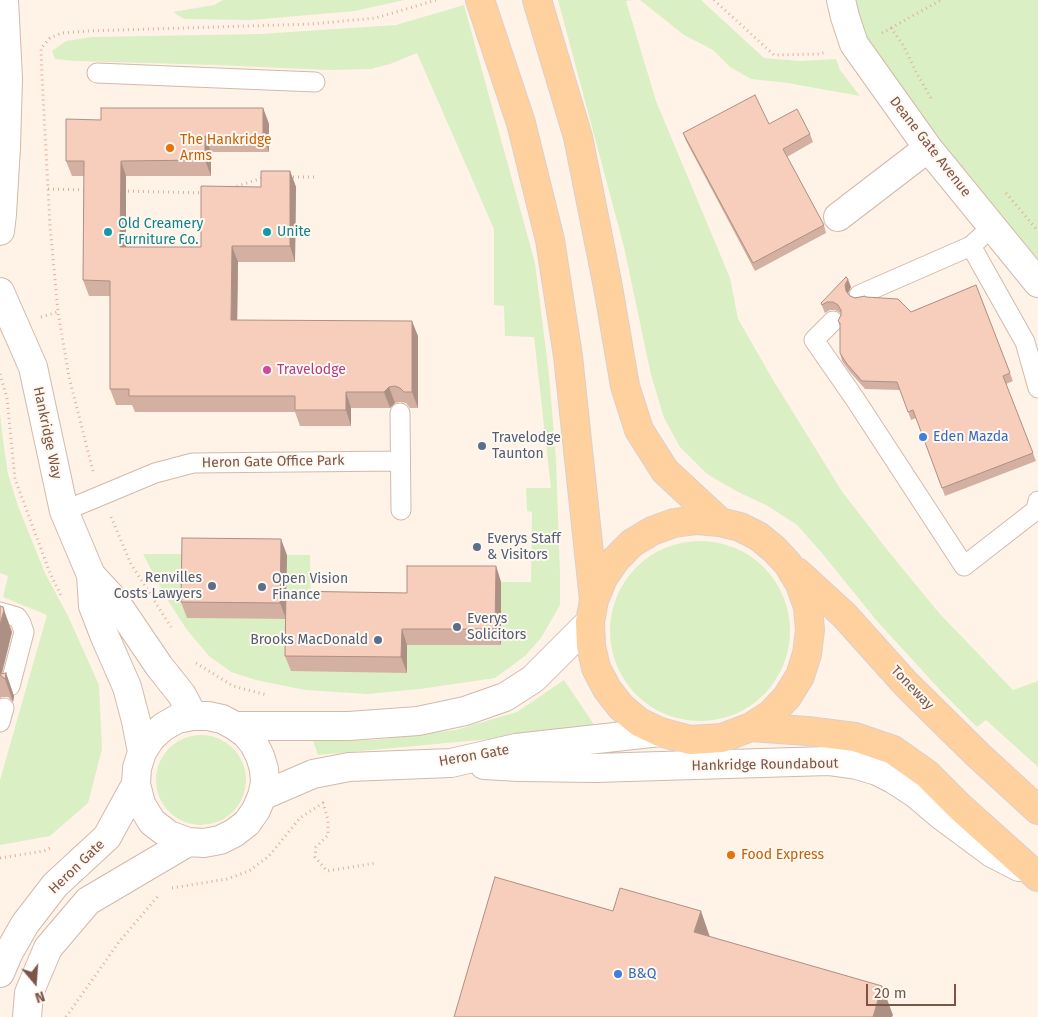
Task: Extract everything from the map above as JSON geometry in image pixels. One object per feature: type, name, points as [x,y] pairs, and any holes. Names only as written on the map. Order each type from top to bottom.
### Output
[{"type":"main road","points":[[480,0],[521,123],[550,240],[568,356],[592,611]]},
{"type":"main road","points":[[537,0],[578,137],[608,287],[625,386],[639,430],[665,471],[720,522]]},
{"type":"main road","name":"Hankridge Roundabout","points":[[697,520],[720,522],[740,527],[758,536],[788,564],[800,584],[808,607],[810,630],[808,654],[800,676],[787,696],[771,714],[751,727],[722,738],[690,740],[660,732],[639,722],[621,707],[607,689],[596,668],[591,646],[592,611],[603,578],[616,559],[632,543],[652,531],[674,523],[697,520]]},
{"type":"main road","name":"Toneway","points":[[788,564],[844,615],[906,684],[1038,810]]},
{"type":"main road","points":[[751,727],[807,731],[855,738],[893,750],[927,774],[961,808],[1038,877]]},
{"type":"street","points":[[0,231],[8,88],[4,0]]},
{"type":"street","name":"Deane Gate Avenue","points":[[841,0],[854,44],[928,148],[1038,283]]},
{"type":"street","points":[[838,217],[928,148]]},
{"type":"street","name":"Hankridge Way","points":[[0,292],[33,368],[64,511],[91,575],[93,606],[127,688],[142,752]]},
{"type":"street","name":"Hankridge Way","points":[[91,575],[115,601],[159,666],[182,695],[193,716]]},
{"type":"street","name":"Heron Gate","points":[[236,726],[349,726],[418,721],[465,711],[505,697],[533,679],[592,611]]},
{"type":"street","name":"Heron Gate","points":[[193,716],[208,716],[222,719],[236,726],[254,744],[264,769],[265,783],[262,796],[247,824],[220,840],[204,843],[188,842],[168,835],[152,822],[142,804],[136,784],[137,768],[142,752],[151,738],[163,727],[177,719],[193,716]]},
{"type":"street","name":"Heron Gate","points":[[262,796],[313,774],[349,767],[451,763],[516,748],[660,732]]},
{"type":"street","name":"Hankridge Roundabout","points":[[451,763],[519,767],[594,768],[828,761],[857,765],[893,778],[992,853],[1038,877]]},
{"type":"street","name":"Heron Gate","points":[[0,973],[9,952],[25,924],[54,885],[107,837],[136,784]]},
{"type":"street","name":"Heron Gate","points":[[27,1017],[29,993],[48,948],[88,901],[188,842]]},
{"type":"lane","points":[[97,73],[315,82]]},
{"type":"lane","points":[[859,295],[971,246],[993,226]]},
{"type":"lane","points":[[971,246],[1025,342],[1038,388]]},
{"type":"lane","points":[[833,321],[814,340],[855,399],[964,566],[1036,510],[1038,501]]},
{"type":"lane","points":[[400,413],[401,510]]},
{"type":"lane","name":"Heron Gate Office Park","points":[[64,511],[155,473],[193,463],[400,461]]},
{"type":"lane","points":[[0,612],[17,617],[24,632],[10,686]]},
{"type":"path","points":[[172,629],[130,564],[92,468],[69,377],[58,312],[50,226],[41,48],[50,38],[62,33],[311,24],[376,18],[436,0]]},
{"type":"path","points":[[891,28],[942,0]]},
{"type":"path","points":[[232,188],[267,176]]},
{"type":"path","points":[[286,177],[314,177]]},
{"type":"path","points":[[48,189],[87,190]]},
{"type":"path","points":[[116,191],[214,194]]},
{"type":"path","points":[[0,374],[7,398],[15,479],[50,573],[66,606]]},
{"type":"path","points":[[193,661],[233,686],[272,696]]},
{"type":"path","points":[[66,1017],[119,942],[157,896],[172,888],[227,879],[249,871],[269,856],[300,818],[323,804],[328,820],[328,835],[316,848],[315,857],[327,871],[376,863]]},
{"type":"path","points":[[0,858],[44,851],[53,847]]},
{"type":"green space","points":[[223,0],[404,0],[355,11],[251,20],[184,19],[173,12],[214,5]]},
{"type":"green space","points":[[558,0],[633,0],[626,1],[656,101],[730,278],[738,319],[773,380],[843,493],[939,613],[1013,690],[1038,681],[1038,767],[986,720],[977,727],[941,691],[877,621],[797,525],[768,506],[738,492],[707,474],[680,447],[664,418],[651,375],[624,247]]},
{"type":"green space","points":[[640,0],[701,0],[764,58],[800,61],[836,59],[840,70],[860,96],[788,83],[751,79],[730,67],[713,50],[684,35]]},
{"type":"green space","points":[[855,0],[1038,0],[1038,260],[974,184],[876,55],[867,38]]},
{"type":"green space","points":[[464,5],[535,263],[549,375],[556,459],[560,605],[541,638],[525,656],[495,678],[420,689],[367,694],[305,690],[256,680],[231,672],[209,656],[187,630],[165,596],[143,554],[187,554],[187,618],[286,619],[287,555],[310,555],[311,607],[408,608],[501,582],[531,582],[532,512],[527,511],[526,488],[551,488],[534,337],[505,336],[504,306],[494,305],[494,229],[417,53],[390,64],[371,69],[328,70],[76,61],[55,59],[52,51],[66,41],[92,37],[260,34],[396,25]]},
{"type":"green space","points":[[0,413],[8,474],[18,506],[45,573],[68,616],[99,685],[102,749],[88,803],[50,836],[0,845],[0,780],[47,615],[3,597],[8,576],[0,573]]},
{"type":"green space","points":[[700,541],[734,548],[757,562],[769,574],[779,589],[786,605],[790,631],[783,665],[769,688],[757,700],[742,710],[726,717],[700,721],[666,714],[643,700],[631,688],[621,673],[614,657],[610,631],[617,597],[631,574],[643,562],[658,552],[674,545]]},
{"type":"green space","points":[[564,680],[597,729],[318,755],[313,741],[375,740],[456,730],[517,712]]},
{"type":"green space","points":[[201,735],[218,739],[233,748],[242,763],[246,780],[242,797],[233,812],[218,821],[201,825],[184,821],[169,812],[160,797],[156,780],[160,763],[169,748],[184,739]]},
{"type":"building","points":[[755,95],[769,124],[797,109],[810,134],[783,149],[824,225],[753,263],[683,133]]},
{"type":"building","points":[[101,108],[263,108],[263,136],[205,136],[205,160],[121,161],[120,247],[201,247],[201,186],[261,187],[261,171],[290,171],[290,246],[232,246],[231,320],[412,321],[412,392],[404,392],[395,386],[389,387],[384,392],[346,392],[346,410],[295,410],[295,396],[129,396],[129,389],[110,389],[110,281],[83,280],[84,161],[66,161],[66,119],[101,120]]},
{"type":"building","points":[[846,277],[848,279],[845,285],[846,291],[850,296],[855,298],[865,296],[898,299],[911,312],[976,285],[1010,373],[1003,376],[1033,453],[942,488],[913,410],[908,412],[897,382],[862,381],[840,353],[840,323],[838,321],[841,310],[833,302],[827,302],[822,305],[821,303]]},
{"type":"building","points":[[182,538],[281,539],[280,603],[181,602]]},
{"type":"building","points":[[407,566],[496,566],[495,629],[402,629],[401,657],[285,656],[286,591],[407,593]]},
{"type":"building","points":[[0,606],[4,610],[0,625]]},
{"type":"building","points":[[6,673],[5,679],[0,675],[0,674]]},
{"type":"building","name":"B&Q","points":[[495,877],[613,911],[620,888],[701,911],[694,932],[882,986],[873,1017],[454,1017]]},
{"type":"place","name":"The Hankridge Arms","points":[[170,148]]},
{"type":"place","name":"Old Creamery Furniture Co.","points":[[108,232]]},
{"type":"place","name":"Unite","points":[[267,232]]},
{"type":"place","name":"Travelodge","points":[[267,370]]},
{"type":"place","name":"Eden Mazda","points":[[923,437]]},
{"type":"place","name":"Travelodge Taunton","points":[[482,446]]},
{"type":"place","name":"Everys Staff & Visitors","points":[[477,547]]},
{"type":"place","name":"Renvilles Costs Lawyers","points":[[212,586]]},
{"type":"place","name":"Open Vision Finance","points":[[262,587]]},
{"type":"place","name":"Everys Solicitors","points":[[457,627]]},
{"type":"place","name":"Brooks MacDonald","points":[[378,640]]},
{"type":"place","name":"Food Express","points":[[731,855]]},
{"type":"place","name":"B&Q","points":[[618,974]]}]
